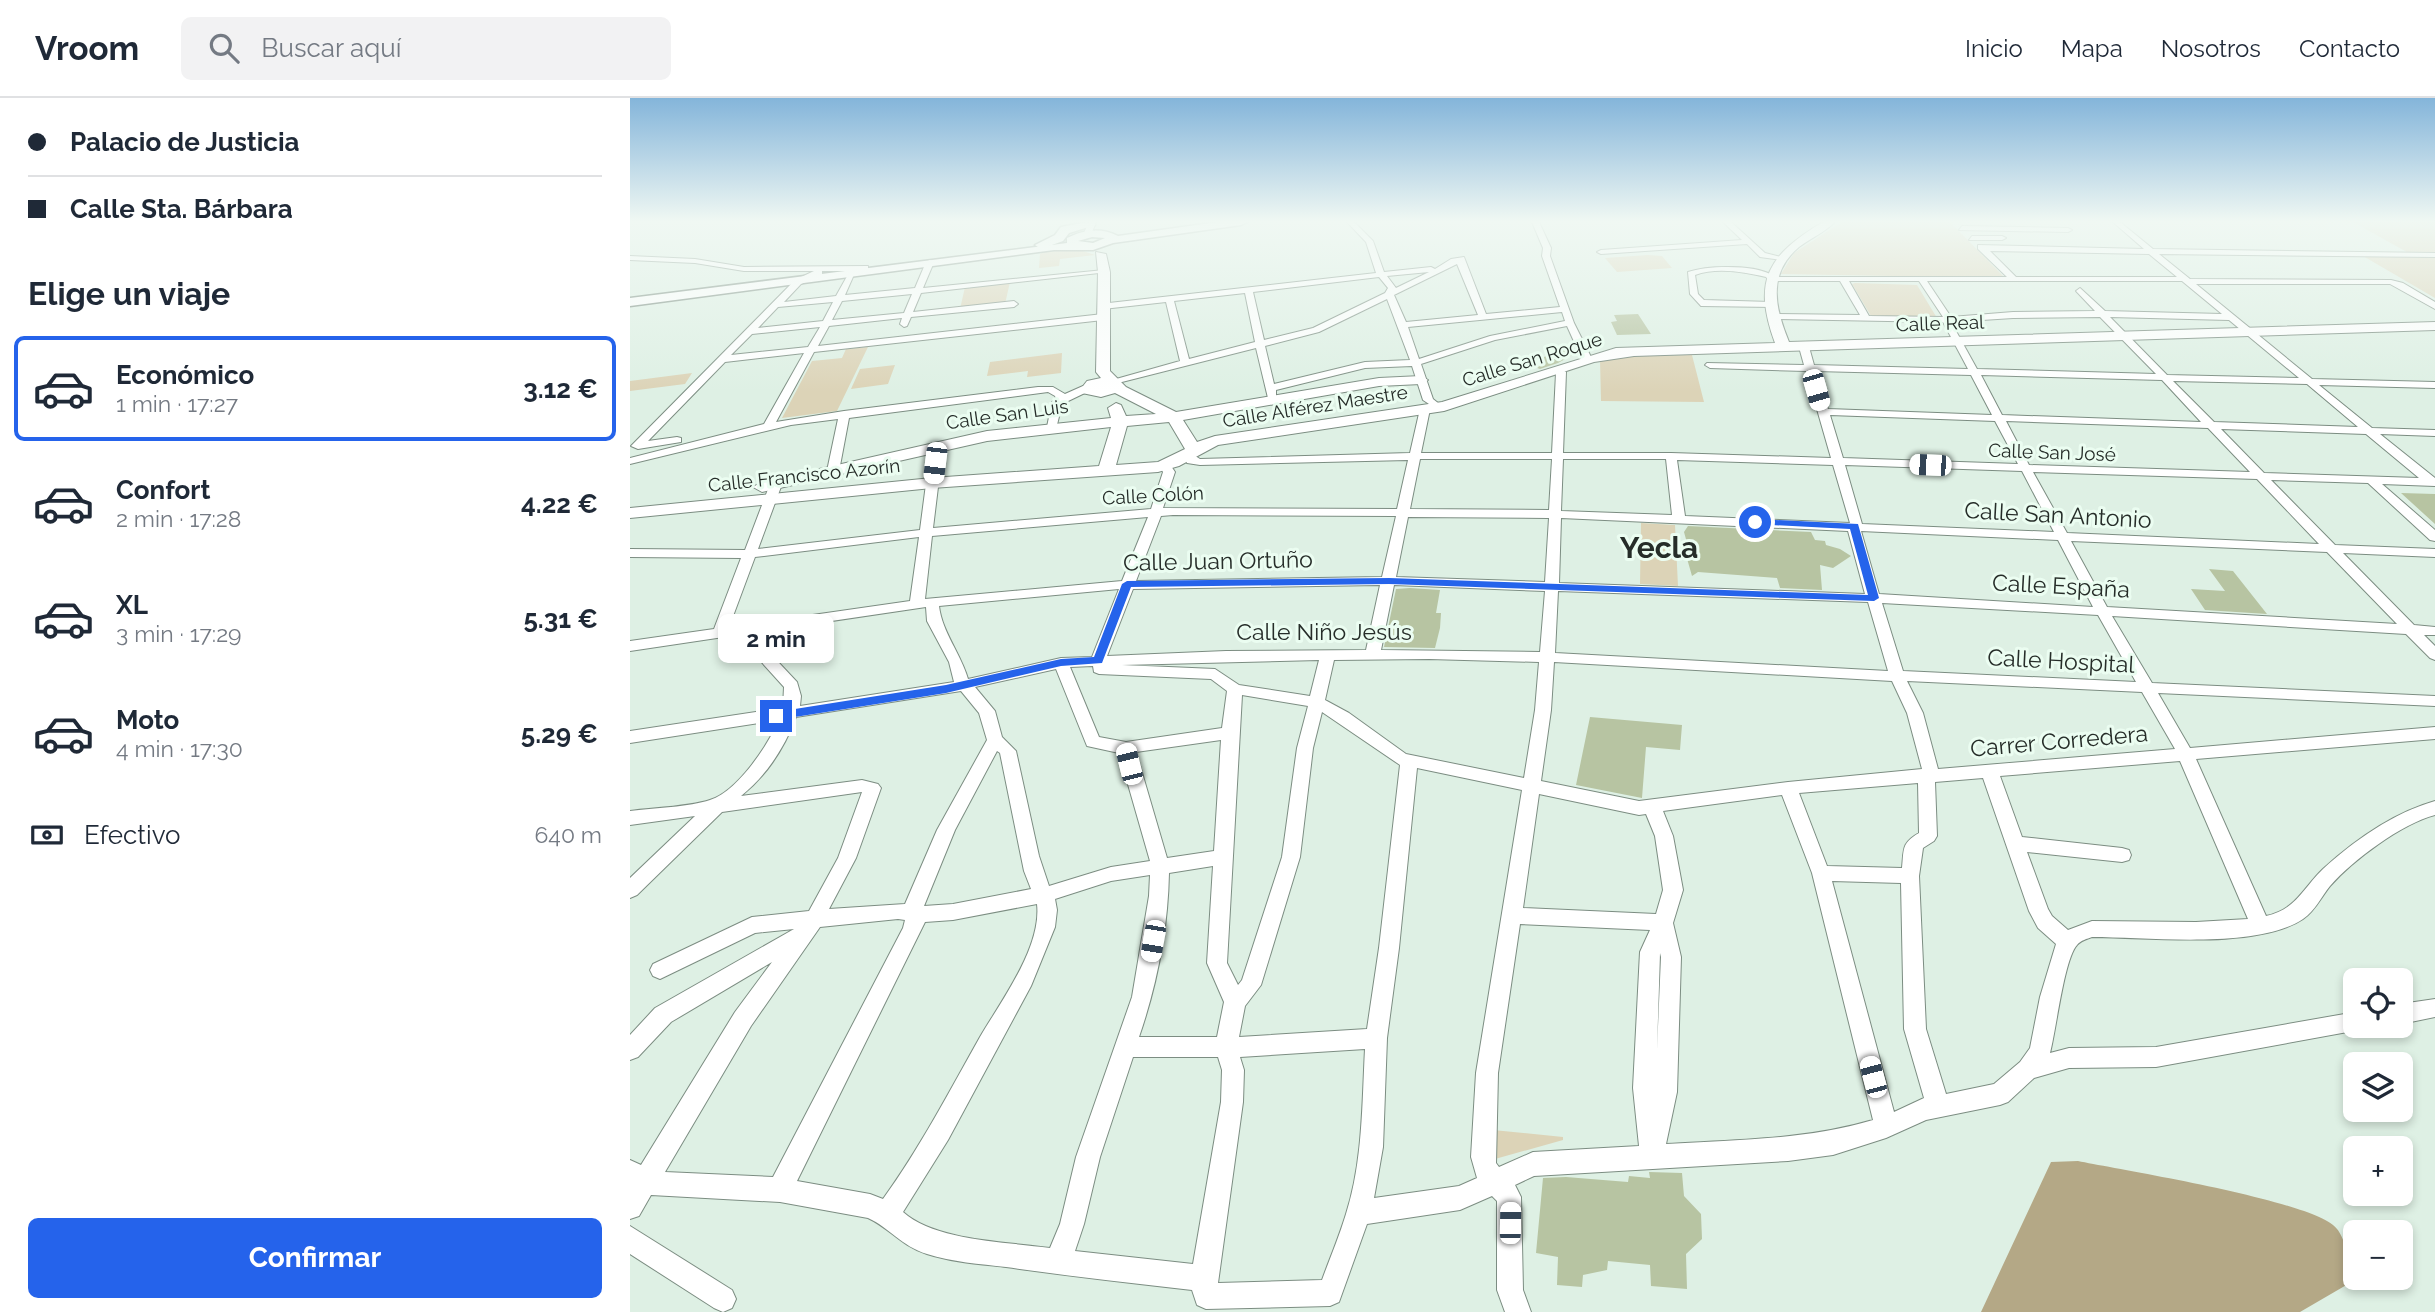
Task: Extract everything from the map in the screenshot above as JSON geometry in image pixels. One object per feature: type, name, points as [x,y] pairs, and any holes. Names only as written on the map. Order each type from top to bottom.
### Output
[{"type":"main road","points":[[630,301],[785,279]]},
{"type":"main road","points":[[1104,279],[1101,383],[1112,393],[1120,422],[1107,467],[1111,470]]},
{"type":"main road","points":[[1771,279],[1772,310],[1784,348]]},
{"type":"main road","name":"Calle Real","points":[[1632,352],[2435,326]]},
{"type":"main road","name":"Calle San Roque","points":[[1436,407],[1557,370],[1583,356],[1632,352]]},
{"type":"main road","name":"Calle San Luis","points":[[773,491],[833,471],[937,446],[1052,427],[1174,417],[1272,395],[1352,388],[1386,382],[1423,385]]},
{"type":"main road","points":[[1101,383],[1174,417],[1194,455]]},
{"type":"main road","name":"Calle Alférez Maestre","points":[[1194,455],[1215,441],[1436,407]]},
{"type":"main road","name":"Calle Francisco Azorín","points":[[630,512],[773,491],[1111,470],[1167,469],[1194,455]]},
{"type":"street","points":[[634,449],[775,305],[806,279]]},
{"type":"street","points":[[630,461],[768,427],[853,279]]},
{"type":"street","points":[[897,340],[923,279]]},
{"type":"street","points":[[775,305],[1043,279]]},
{"type":"street","points":[[723,359],[1008,327],[1169,298],[1340,279]]},
{"type":"street","points":[[1385,279],[1392,288],[1389,294]]},
{"type":"street","points":[[634,449],[844,414],[1101,383],[1316,330],[1420,279]]},
{"type":"street","points":[[1468,279],[1483,317]]},
{"type":"street","points":[[1554,279],[1583,356]]},
{"type":"street","points":[[1692,279],[1694,294],[1703,304],[1866,318],[1946,320],[2024,314],[2231,317]]},
{"type":"street","points":[[1837,279],[2398,284],[2435,306]]},
{"type":"street","points":[[1843,279],[1866,318]]},
{"type":"street","points":[[1922,280],[1947,317],[1957,342],[2061,536],[2185,753],[2260,925]]},
{"type":"street","points":[[2185,280],[2433,482]]},
{"type":"street","points":[[1008,327],[1021,281]]},
{"type":"street","points":[[1248,289],[1272,395],[1342,372],[1371,365],[1415,363],[1493,338],[1570,323]]},
{"type":"street","points":[[2080,291],[2435,655]]},
{"type":"street","points":[[1372,654],[1414,456],[1436,407],[1430,403],[1389,294]]},
{"type":"street","points":[[1169,298],[1185,362]]},
{"type":"street","points":[[748,332],[1014,304]]},
{"type":"street","points":[[1403,326],[1565,309]]},
{"type":"street","points":[[1804,347],[1838,461],[1855,526],[1854,533],[1897,676],[1915,713],[1930,769],[1926,777],[1927,836],[1914,844],[1910,876],[1915,1029],[1938,1105]]},
{"type":"street","points":[[1710,365],[2435,385]]},
{"type":"street","points":[[1518,1312],[1510,1290],[1510,1202],[1505,1191],[1485,1169],[1484,1118],[1492,1033],[1543,710],[1556,514],[1561,372],[1557,370]]},
{"type":"street","points":[[1052,427],[1055,406],[1061,399],[1122,374],[1150,371]]},
{"type":"street","points":[[1342,372],[1352,388]]},
{"type":"street","points":[[1049,389],[1058,392],[1061,399]]},
{"type":"street","points":[[1822,412],[2435,433]]},
{"type":"street","points":[[833,471],[844,414]]},
{"type":"street","points":[[780,1190],[915,925],[912,913],[916,895],[946,830],[995,740],[991,717],[960,680],[956,662],[938,630],[932,612],[924,603],[925,533],[937,446]]},
{"type":"street","name":"Calle San José","points":[[1194,455],[1671,456],[2433,482]]},
{"type":"street","points":[[1671,456],[1679,519]]},
{"type":"street","points":[[1098,660],[1156,512],[1167,469]]},
{"type":"street","points":[[2371,480],[2435,537]]},
{"type":"street","points":[[720,632],[773,491]]},
{"type":"street","name":"Calle Colón","points":[[630,553],[750,554],[925,533],[1156,512],[1556,514],[1679,519]]},
{"type":"street","name":"Calle San Antonio","points":[[1679,519],[2435,553]]},
{"type":"street","name":"Calle Juan Ortuño","points":[[630,646],[924,603],[1127,584],[1389,581],[1684,589]]},
{"type":"street","name":"Calle España","points":[[1684,589],[2435,631]]},
{"type":"street","points":[[630,890],[750,779],[761,766],[788,719],[794,696],[792,686],[740,629]]},
{"type":"street","name":"Calle Niño Jesús","points":[[630,737],[966,685],[1070,662],[1098,660],[1372,654],[1545,657],[1685,666]]},
{"type":"street","points":[[1204,1286],[1234,1093],[1231,1061],[1226,1046],[1235,1002],[1251,985],[1291,857],[1298,783],[1328,655]]},
{"type":"street","points":[[1070,662],[1087,669],[1215,674],[1236,689],[1317,702]]},
{"type":"street","points":[[1070,662],[1093,742],[1126,748],[1230,733]]},
{"type":"street","name":"Calle Hospital","points":[[1685,666],[2435,701]]},
{"type":"street","points":[[1235,1002],[1217,964],[1230,733],[1236,689]]},
{"type":"street","name":"Carrer Corredera","points":[[1317,702],[1343,717],[1396,757],[1627,808],[1653,808],[1788,788],[2435,733]]},
{"type":"street","points":[[887,1214],[923,1161],[1025,975],[1044,927],[1047,904],[1037,884],[1029,855],[1008,751],[995,740]]},
{"type":"street","points":[[1058,1262],[1072,1224],[1088,1157],[1126,1047],[1147,973],[1158,896],[1160,865],[1126,748]]},
{"type":"street","points":[[639,1178],[780,1190],[870,1206],[887,1214],[903,1229],[925,1241],[1204,1286],[1330,1293],[1359,1213],[1371,1147],[1376,1038],[1389,948],[1409,761]]},
{"type":"street","points":[[1990,770],[2043,918],[2067,941]]},
{"type":"street","points":[[630,818],[862,786],[873,788],[847,858],[810,925],[743,1019],[639,1178],[630,1208]]},
{"type":"street","points":[[1788,788],[1821,873],[1886,1128]]},
{"type":"street","points":[[1651,1157],[1666,1091],[1671,957],[1663,923],[1673,890],[1667,847],[1653,808]]},
{"type":"street","points":[[1359,1213],[1449,1200],[1496,1183],[1516,1170],[1534,1164],[1804,1148],[1846,1140],[1886,1128],[1911,1114],[1938,1105],[2000,1094],[2028,1069],[2040,1051],[2050,997],[2067,941],[2078,933],[2092,929],[2212,929],[2260,925],[2294,915],[2302,909],[2327,876],[2409,818],[2435,808]]},
{"type":"street","points":[[2018,844],[2122,855]]},
{"type":"street","points":[[660,970],[752,925],[810,925],[898,911],[953,912],[1043,895],[1111,874],[1224,857]]},
{"type":"street","points":[[1821,873],[1910,876]]},
{"type":"street","points":[[1512,915],[1663,923]]},
{"type":"street","points":[[630,1050],[663,1015],[810,925]]},
{"type":"street","points":[[2413,1012],[2435,1008]]},
{"type":"street","points":[[2028,1069],[2068,1058],[2156,1057],[2343,1024]]},
{"type":"street","points":[[1126,1047],[1226,1046],[1376,1038]]},
{"type":"street","points":[[630,1239],[723,1299]]},
{"type":"shaded area","points":[[2402,279],[2435,279],[2435,298]]},
{"type":"shaded area","points":[[1010,282],[1005,304],[960,309],[965,287]]},
{"type":"shaded area","points":[[1852,284],[1917,285],[1937,318],[1871,316]]},
{"type":"shaded area","points":[[868,347],[837,411],[782,418],[812,361],[842,358],[846,349]]},
{"type":"shaded area","points":[[1062,353],[1061,373],[1027,377],[1028,371],[987,376],[990,362]]},
{"type":"shaded area","points":[[1692,355],[1704,402],[1601,401],[1600,359]]},
{"type":"shaded area","points":[[895,365],[888,384],[851,389],[860,369]]},
{"type":"shaded area","points":[[692,373],[685,384],[630,391],[630,381]]},
{"type":"shaded area","points":[[1641,523],[1675,525],[1678,586],[1640,584]]},
{"type":"shaded area","points":[[1493,1130],[1563,1137],[1563,1140],[1495,1159]]},
{"type":"shaded area","points":[[2078,1161],[2174,1179],[2258,1198],[2322,1218],[2337,1229],[2343,1241],[2343,1287],[2300,1312],[1981,1312],[2051,1162]]},
{"type":"building","points":[[1638,314],[1651,334],[1617,335],[1611,322],[1617,321],[1614,315]]},
{"type":"building","points":[[1572,346],[1576,353],[1558,363],[1540,369],[1526,364]]},
{"type":"building","points":[[2401,493],[2435,494],[2435,524]]},
{"type":"building","points":[[1688,526],[1811,532],[1815,540],[1825,541],[1826,545],[1851,556],[1833,568],[1820,565],[1822,590],[1780,588],[1777,578],[1698,572],[1692,576],[1686,555],[1690,554],[1684,532]]},
{"type":"building","points":[[2209,569],[2233,571],[2267,614],[2205,610],[2191,589],[2225,591]]},
{"type":"building","points":[[1396,589],[1440,590],[1436,613],[1441,613],[1440,628],[1435,648],[1384,647]]},
{"type":"building","points":[[1590,717],[1682,725],[1680,750],[1646,747],[1642,798],[1576,785]]},
{"type":"building","points":[[1649,1172],[1682,1173],[1684,1196],[1701,1214],[1702,1239],[1686,1254],[1687,1289],[1651,1286],[1650,1265],[1608,1261],[1607,1270],[1583,1275],[1582,1287],[1557,1285],[1558,1257],[1536,1253],[1543,1178],[1628,1182],[1629,1176],[1650,1178]]},
{"type":"district","name":"Yecla","points":[[1659,548]]},
{"type":"route","points":[[776,716],[946,689],[1061,663],[1098,660],[1127,584],[1389,581],[1543,584],[1874,598],[1854,533],[1855,526],[1755,522]]}]
